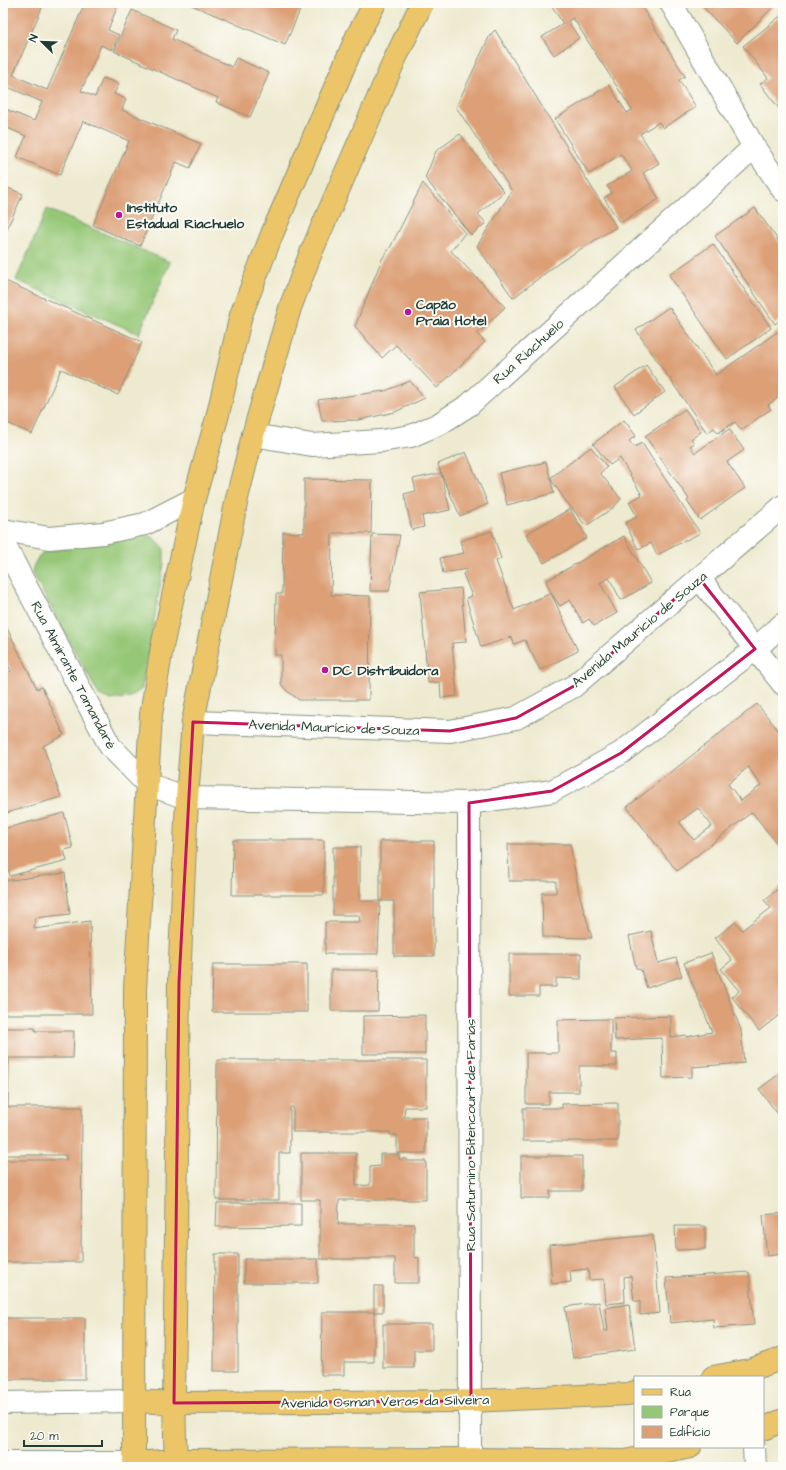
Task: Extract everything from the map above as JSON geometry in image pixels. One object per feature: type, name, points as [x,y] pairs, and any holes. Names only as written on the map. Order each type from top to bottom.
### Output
[{"type":"main road","points":[[375,3],[357,36],[272,234],[241,315],[217,418],[194,499],[162,647],[151,715],[135,989],[134,1465],[176,1463],[470,1463],[626,1461],[685,1448]]},
{"type":"main road","points":[[176,1463],[174,1403],[179,990],[187,798],[193,722],[237,498],[253,435],[290,308],[310,256],[395,59],[422,3]]},
{"type":"main road","points":[[722,1376],[750,1373],[783,1358]]},
{"type":"main road","name":"Avenida Osman Veras da Silveira","points":[[135,1401],[174,1403],[471,1401],[634,1392]]},
{"type":"main road","points":[[764,1429],[783,1420]]},
{"type":"street","points":[[671,3],[754,147],[783,190]]},
{"type":"street","name":"Rua Riachuelo","points":[[253,435],[312,445],[381,441],[411,436],[439,424],[469,405],[754,147]]},
{"type":"street","points":[[3,530],[49,538],[103,534],[144,524],[194,499]]},
{"type":"street","name":"Avenida Maurício de Souza","points":[[193,722],[450,731],[516,718],[574,686],[783,506]]},
{"type":"street","name":"Rua Almirante Tamandaré","points":[[3,542],[110,746],[147,784],[187,798]]},
{"type":"street","points":[[698,578],[783,684]]},
{"type":"street","points":[[187,798],[469,803],[552,791],[621,753],[755,649],[783,624]]},
{"type":"street","name":"Rua Saturnino Bitencourt de Farias","points":[[469,803],[470,1463]]},
{"type":"street","points":[[3,1403],[135,1401]]},
{"type":"street","points":[[754,1448],[755,1467]]},
{"type":"street","points":[[3,1463],[134,1465]]},
{"type":"highlighted area","points":[[699,578],[755,649],[621,753],[552,791],[469,803],[471,1401],[174,1403],[179,982],[193,722],[450,731],[516,718],[574,686]]},
{"type":"green space","points":[[47,209],[170,262],[139,334],[16,280]]},
{"type":"green space","points":[[140,534],[153,537],[164,549],[164,564],[142,689],[130,697],[111,700],[99,695],[32,573],[33,567],[44,552]]},
{"type":"building","points":[[3,3],[44,3],[13,75],[47,90],[85,3],[113,3],[118,5],[108,30],[119,35],[112,50],[101,45],[81,91],[95,97],[103,78],[119,84],[114,94],[126,99],[122,110],[201,144],[190,168],[176,162],[140,246],[93,225],[129,141],[83,121],[60,175],[17,157],[26,136],[3,126],[3,108],[34,121],[42,102],[8,87],[3,99]]},
{"type":"building","points":[[187,3],[303,3],[285,45]]},
{"type":"building","points":[[550,3],[639,3],[685,76],[679,80],[696,107],[663,128],[659,122],[640,134],[659,163],[643,173],[659,199],[620,223],[604,198],[612,193],[607,186],[632,171],[621,154],[589,174],[555,119],[609,85],[627,113],[632,110],[573,18],[568,21],[579,38],[554,55],[542,37],[563,24]]},
{"type":"building","points":[[709,3],[777,3],[737,43],[704,8]]},
{"type":"building","points":[[132,10],[176,30],[172,39],[232,67],[236,58],[269,73],[250,117],[216,102],[218,98],[114,51]]},
{"type":"building","points":[[783,14],[783,110],[781,111],[760,84],[768,78],[743,46]]},
{"type":"building","points":[[495,30],[616,227],[560,262],[513,298],[477,246],[512,191],[456,107],[490,35]]},
{"type":"building","points":[[460,134],[504,192],[478,214],[486,223],[471,235],[425,178],[436,151]]},
{"type":"building","points":[[423,183],[465,233],[451,251],[505,307],[477,334],[485,342],[437,388],[396,345],[382,358],[355,326],[382,259],[391,246]]},
{"type":"building","points":[[3,186],[23,194],[3,237]]},
{"type":"building","points":[[755,208],[783,247],[783,318],[775,324],[715,236]]},
{"type":"building","points":[[713,244],[771,328],[727,359],[669,275]]},
{"type":"building","points":[[3,280],[142,342],[118,395],[61,369],[32,434],[3,421]]},
{"type":"building","points":[[669,307],[716,375],[783,328],[783,394],[768,405],[771,409],[741,430],[735,422],[718,433],[714,428],[707,433],[636,330]]},
{"type":"building","points":[[646,365],[665,392],[634,414],[615,387]]},
{"type":"building","points":[[410,381],[425,398],[395,412],[359,420],[322,421],[318,400],[385,391]]},
{"type":"building","points":[[685,409],[701,432],[691,439],[694,443],[690,446],[695,453],[729,429],[744,450],[727,462],[745,488],[700,520],[687,501],[689,499],[645,436]]},
{"type":"building","points":[[624,420],[636,436],[629,441],[634,447],[642,443],[700,533],[657,555],[651,543],[638,549],[625,523],[637,517],[629,502],[642,495],[620,458],[610,465],[593,444]]},
{"type":"building","points":[[591,447],[607,467],[600,473],[621,499],[614,507],[586,526],[550,478]]},
{"type":"building","points":[[466,452],[488,504],[460,516],[438,464]]},
{"type":"building","points":[[546,462],[554,493],[507,505],[499,473]]},
{"type":"building","points":[[441,473],[450,510],[422,516],[424,527],[412,530],[404,494],[416,491],[413,479]]},
{"type":"building","points":[[304,479],[372,480],[371,533],[332,533],[331,595],[370,596],[369,700],[299,700],[281,684],[281,655],[275,655],[276,594],[282,594],[283,532],[304,533]]},
{"type":"building","points":[[570,509],[587,538],[544,563],[526,534]]},
{"type":"building","points":[[492,531],[501,559],[496,561],[514,610],[551,593],[578,651],[540,670],[525,640],[514,644],[512,637],[481,647],[466,598],[472,596],[463,574],[468,569],[443,573],[440,558],[464,553],[460,541]]},
{"type":"building","points":[[372,534],[400,535],[389,591],[370,591]]},
{"type":"building","points":[[624,536],[651,583],[621,600],[609,578],[600,583],[617,613],[594,626],[589,619],[583,623],[570,600],[560,606],[551,593],[546,581]]},
{"type":"building","points":[[461,588],[466,642],[452,643],[457,696],[441,698],[440,682],[428,683],[420,592]]},
{"type":"building","points":[[3,620],[37,689],[42,687],[64,735],[43,746],[61,797],[3,814],[3,675],[11,671],[6,661],[3,663]]},
{"type":"building","points":[[757,704],[783,736],[783,850],[752,812],[677,871],[627,807]],"holes":[[[748,767],[761,785],[741,801],[728,784]],[[698,808],[712,826],[694,840],[679,822]]]},
{"type":"building","points":[[64,813],[73,848],[64,850],[67,861],[10,876],[3,847],[3,829]]},
{"type":"building","points":[[233,840],[324,840],[324,895],[232,895]]},
{"type":"building","points":[[380,841],[434,841],[434,956],[394,956],[394,901],[380,901]]},
{"type":"building","points":[[508,844],[570,844],[579,893],[592,938],[543,937],[542,893],[556,893],[556,881],[509,881]]},
{"type":"building","points":[[333,847],[360,847],[360,901],[380,901],[378,954],[325,954],[325,922],[360,922],[359,915],[333,915]]},
{"type":"building","points":[[65,873],[70,914],[35,918],[34,929],[90,921],[92,1014],[3,1014],[3,881]]},
{"type":"building","points":[[783,885],[783,1012],[759,1031],[732,997],[739,991],[721,969],[732,960],[715,938],[736,922],[742,930],[771,908],[764,900]]},
{"type":"building","points":[[651,931],[658,963],[676,958],[682,976],[647,988],[641,970],[636,968],[629,936]]},
{"type":"building","points":[[711,953],[741,1030],[744,1063],[692,1067],[692,1077],[663,1078],[662,1038],[615,1040],[614,1018],[671,1016],[671,1037],[686,1035],[686,1037],[712,1032],[684,963]]},
{"type":"building","points":[[509,954],[581,954],[581,979],[556,978],[556,987],[539,987],[539,996],[509,996]]},
{"type":"building","points":[[213,964],[307,964],[307,1012],[212,1012]]},
{"type":"building","points":[[331,970],[379,970],[378,1011],[331,1011]]},
{"type":"building","points":[[425,1015],[425,1054],[363,1054],[363,1016]]},
{"type":"building","points":[[611,1019],[611,1053],[617,1053],[617,1066],[579,1066],[579,1092],[549,1092],[549,1104],[526,1104],[526,1053],[558,1053],[558,1020]]},
{"type":"building","points":[[3,1028],[35,1028],[35,1031],[74,1031],[73,1058],[9,1058],[8,1107],[82,1107],[81,1262],[3,1262],[3,1160],[66,1160],[66,1155],[3,1155]]},
{"type":"building","points":[[217,1060],[426,1060],[426,1107],[405,1107],[404,1117],[426,1117],[426,1153],[397,1153],[397,1135],[390,1135],[390,1132],[293,1132],[293,1107],[290,1107],[290,1153],[279,1153],[279,1200],[216,1200]]},
{"type":"building","points":[[783,1071],[783,1121],[759,1089]]},
{"type":"building","points":[[618,1103],[618,1141],[523,1141],[523,1108],[562,1108],[562,1104]]},
{"type":"building","points":[[301,1153],[356,1153],[356,1186],[370,1185],[370,1167],[380,1166],[380,1154],[399,1154],[399,1159],[407,1159],[407,1161],[426,1161],[426,1200],[339,1200],[338,1224],[414,1224],[414,1257],[419,1258],[419,1283],[395,1283],[395,1258],[320,1259],[320,1200],[301,1200]]},
{"type":"building","points":[[521,1156],[582,1156],[582,1191],[550,1191],[550,1198],[521,1198]]},
{"type":"building","points":[[217,1203],[301,1203],[301,1226],[216,1227]]},
{"type":"building","points":[[783,1213],[783,1254],[767,1256],[763,1215]]},
{"type":"building","points":[[675,1226],[705,1226],[705,1249],[676,1250]]},
{"type":"building","points":[[653,1235],[660,1313],[640,1315],[640,1301],[634,1301],[631,1276],[624,1277],[625,1302],[606,1304],[604,1279],[589,1280],[588,1269],[570,1271],[571,1282],[552,1284],[549,1245]]},
{"type":"building","points":[[215,1254],[238,1254],[238,1371],[214,1371]]},
{"type":"building","points":[[244,1259],[318,1259],[318,1283],[244,1283]]},
{"type":"building","points":[[749,1272],[754,1325],[714,1328],[713,1319],[670,1323],[666,1278]]},
{"type":"building","points":[[374,1286],[383,1286],[383,1312],[374,1312]]},
{"type":"building","points":[[599,1302],[604,1331],[608,1331],[605,1308],[629,1304],[635,1349],[573,1358],[565,1307]]},
{"type":"building","points":[[322,1312],[374,1312],[374,1362],[344,1362],[344,1375],[321,1375]]},
{"type":"building","points":[[3,1318],[85,1318],[85,1379],[3,1379]]},
{"type":"building","points":[[383,1324],[432,1324],[432,1350],[414,1350],[414,1368],[383,1368]]},
{"type":"building","points":[[783,1453],[783,1463],[780,1454]]},
{"type":"place","name":"Instituto Estadual Riachuelo","points":[[119,215]]},
{"type":"place","name":"Capão Praia Hotel","points":[[408,312]]},
{"type":"place","name":"DC Distribuidora","points":[[325,670]]}]
